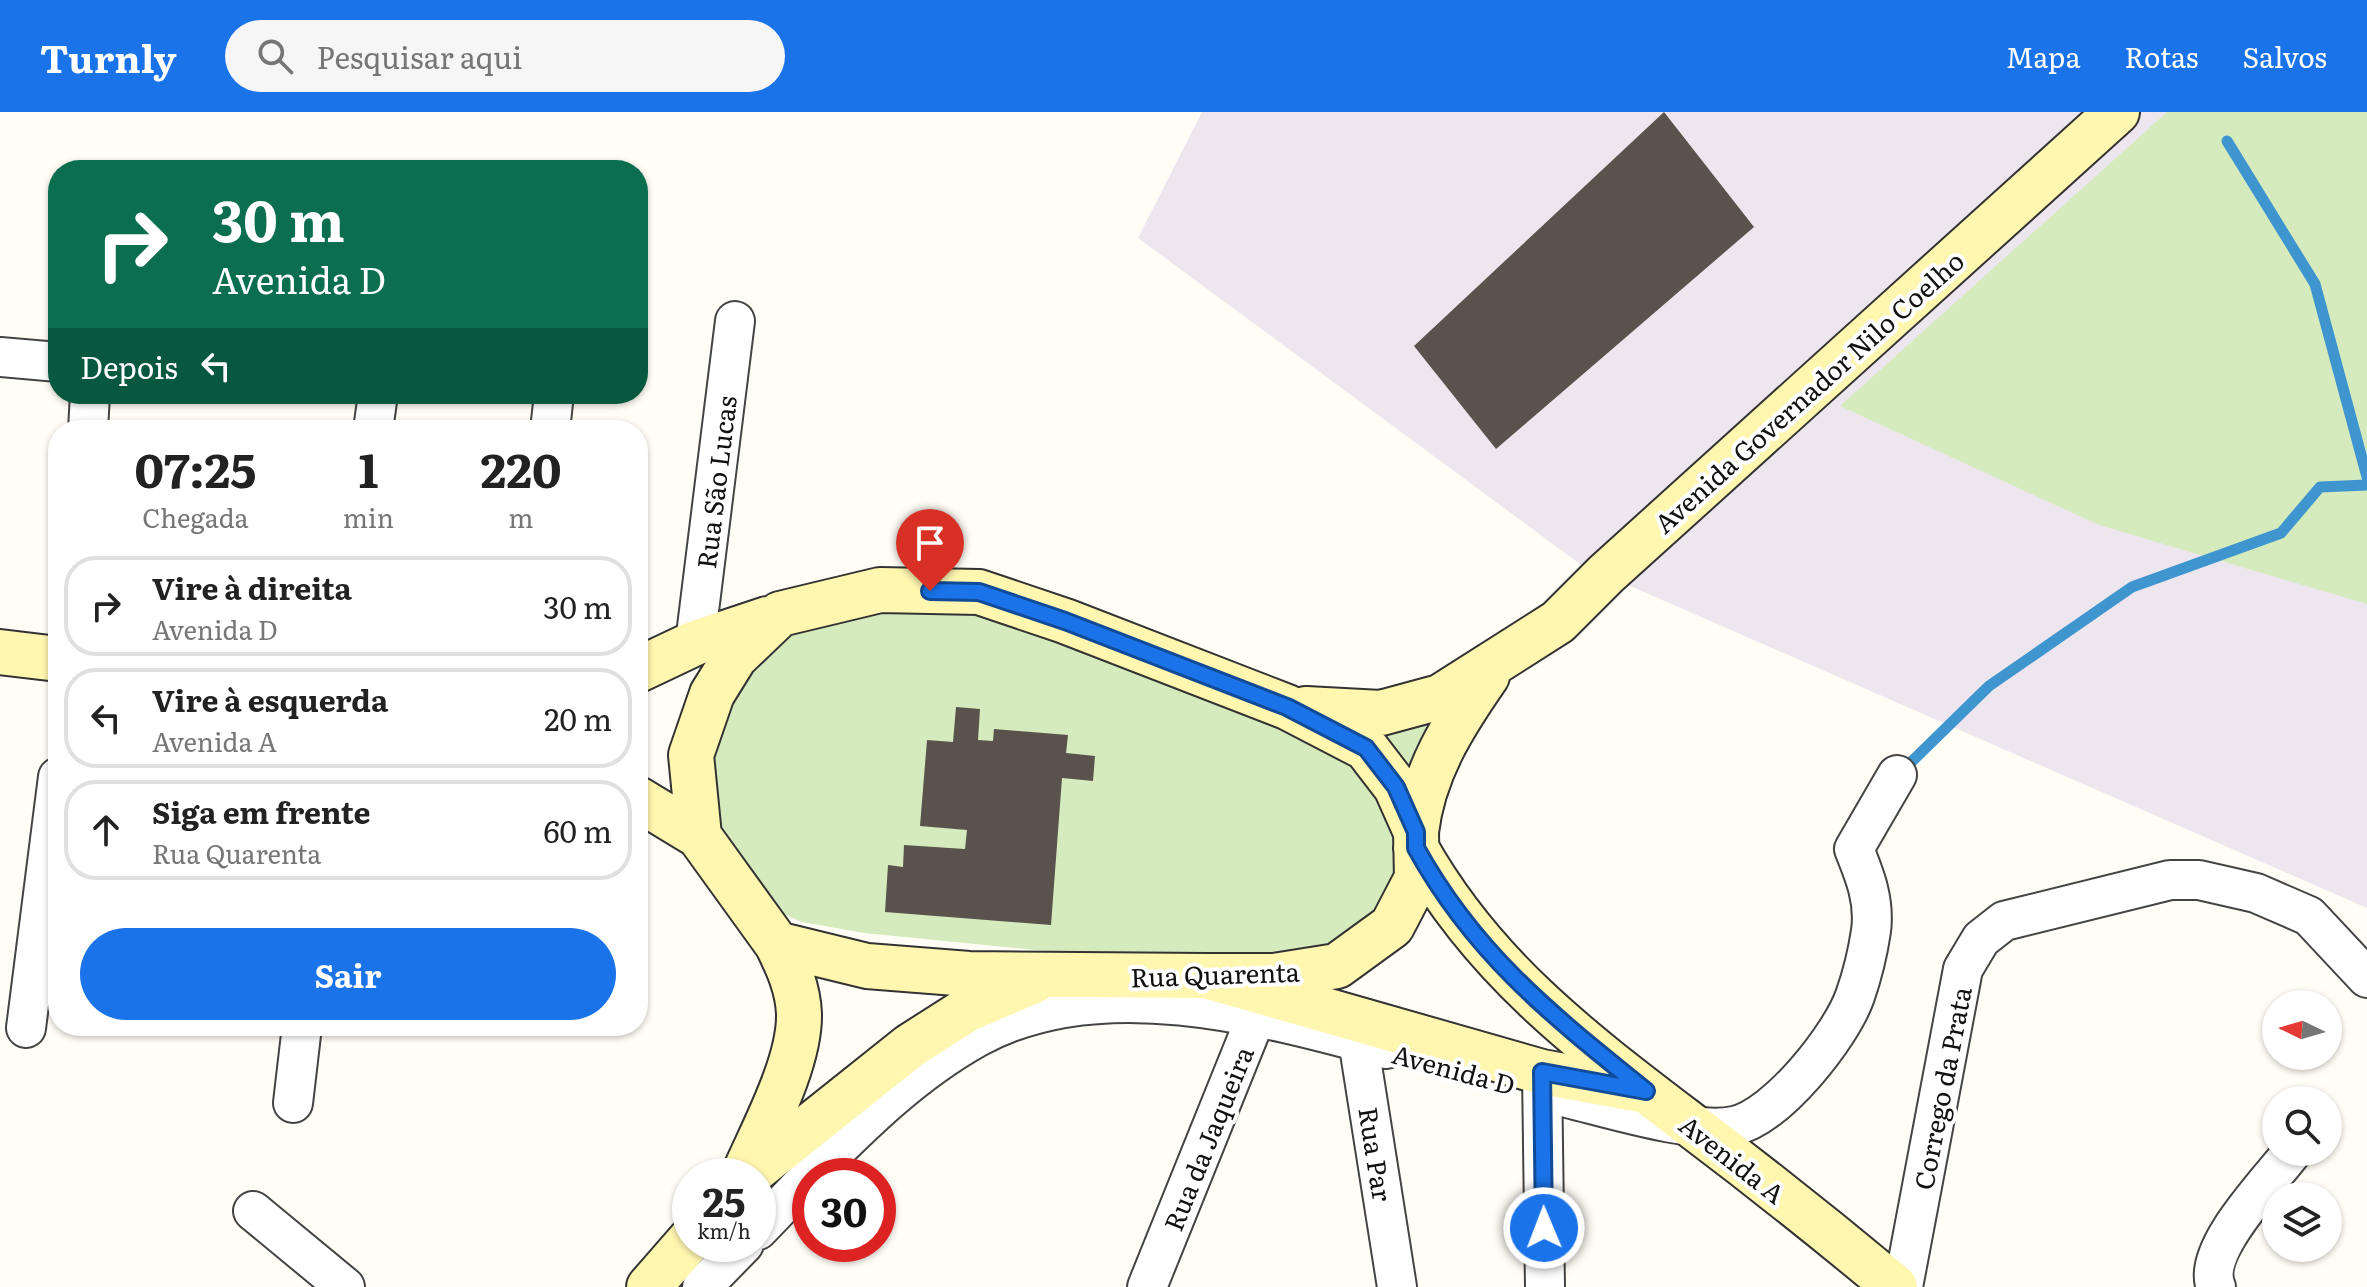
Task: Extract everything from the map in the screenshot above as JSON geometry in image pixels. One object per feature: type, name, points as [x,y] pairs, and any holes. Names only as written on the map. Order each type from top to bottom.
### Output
[{"type":"street","name":"Avenida Governador Nilo Coelho","points":[[1287,707],[1381,713],[1409,708],[1440,697],[1558,622],[1606,574],[2117,112]]},
{"type":"street","name":"Rua São Lucas","points":[[695,643],[735,321]]},
{"type":"street","points":[[0,357],[48,361]]},
{"type":"street","name":"Rua Quarenta","points":[[648,665],[695,643],[780,614],[880,590],[979,592],[1065,621],[1287,707],[1366,748],[1396,787],[1416,840],[1417,878],[1392,926],[1337,966],[1274,976],[1046,976],[867,966],[777,944]]},
{"type":"street","points":[[699,836],[691,755],[712,694],[735,657],[780,614]]},
{"type":"street","points":[[0,652],[48,658]]},
{"type":"street","points":[[1416,840],[1420,801],[1435,760],[1495,664]]},
{"type":"street","name":"Avenida D","points":[[1206,976],[1251,1002],[1358,1031],[1439,1040],[1542,1082],[1693,1126],[1734,1126],[1766,1113],[1828,1043],[1855,997],[1871,929],[1871,890],[1854,849],[1897,775]]},
{"type":"street","points":[[648,805],[699,836],[777,944],[793,976],[799,1015],[792,1057],[752,1158]]},
{"type":"street","name":"Avenida A","points":[[1416,840],[1470,933],[1522,988],[1646,1091],[1895,1287]]},
{"type":"street","points":[[26,1028],[48,855]]},
{"type":"street","name":"Corrego da Prata","points":[[1903,1287],[1963,969],[1981,939],[2004,921],[2170,880],[2199,880],[2256,893],[2309,916],[2367,978]]},
{"type":"street","points":[[768,1158],[910,1046],[968,1009],[1046,976]]},
{"type":"street","name":"Avenida D","points":[[828,1158],[892,1096],[979,1036],[1026,1017],[1066,1005],[1251,1002]]},
{"type":"street","name":"Rua da Jaqueira","points":[[1147,1287],[1251,1002]]},
{"type":"street","name":"Rua Par","points":[[1358,1031],[1397,1287]]},
{"type":"street","points":[[293,1103],[301,1036]]},
{"type":"street","points":[[1542,1082],[1545,1287]]},
{"type":"street","name":"Avenida D","points":[[1542,1082],[1646,1091]]},
{"type":"street","points":[[2216,1287],[2213,1270],[2219,1247],[2281,1166]]},
{"type":"street","name":"Avenida D","points":[[776,1211],[792,1195]]},
{"type":"street","points":[[253,1211],[345,1287]]},
{"type":"street","points":[[649,1287],[672,1261]]},
{"type":"street","points":[[702,1287],[726,1262]]},
{"type":"shaded area","points":[[1202,112],[2367,112],[2367,908],[1580,564],[1138,238]]},
{"type":"green space","points":[[2167,112],[2367,112],[2367,604],[2099,525],[1840,406]]},
{"type":"green space","points":[[944,578],[1350,755],[1398,823],[1395,887],[1360,935],[1292,960],[1096,956],[864,933],[802,922],[778,912],[719,833],[704,718],[748,635]]},
{"type":"green space","points":[[1470,677],[1410,790],[1368,713]]},
{"type":"building","points":[[1664,112],[1754,227],[1496,449],[1414,346]]},
{"type":"building","points":[[956,707],[980,709],[978,740],[993,741],[994,729],[1068,735],[1066,753],[1095,756],[1093,781],[1062,778],[1051,925],[885,912],[888,865],[903,867],[904,845],[965,849],[967,830],[920,826],[927,740],[953,742]]},
{"type":"waterway","points":[[2227,141],[2315,284],[2367,477]]},
{"type":"waterway","points":[[1901,772],[1989,686],[2132,587],[2281,533],[2320,487],[2367,485]]},
{"type":"route","points":[[930,591],[979,592],[1065,621],[1287,707],[1366,748],[1396,787],[1416,832],[1416,848],[1470,933],[1522,988],[1646,1091],[1542,1072],[1544,1228]]}]
